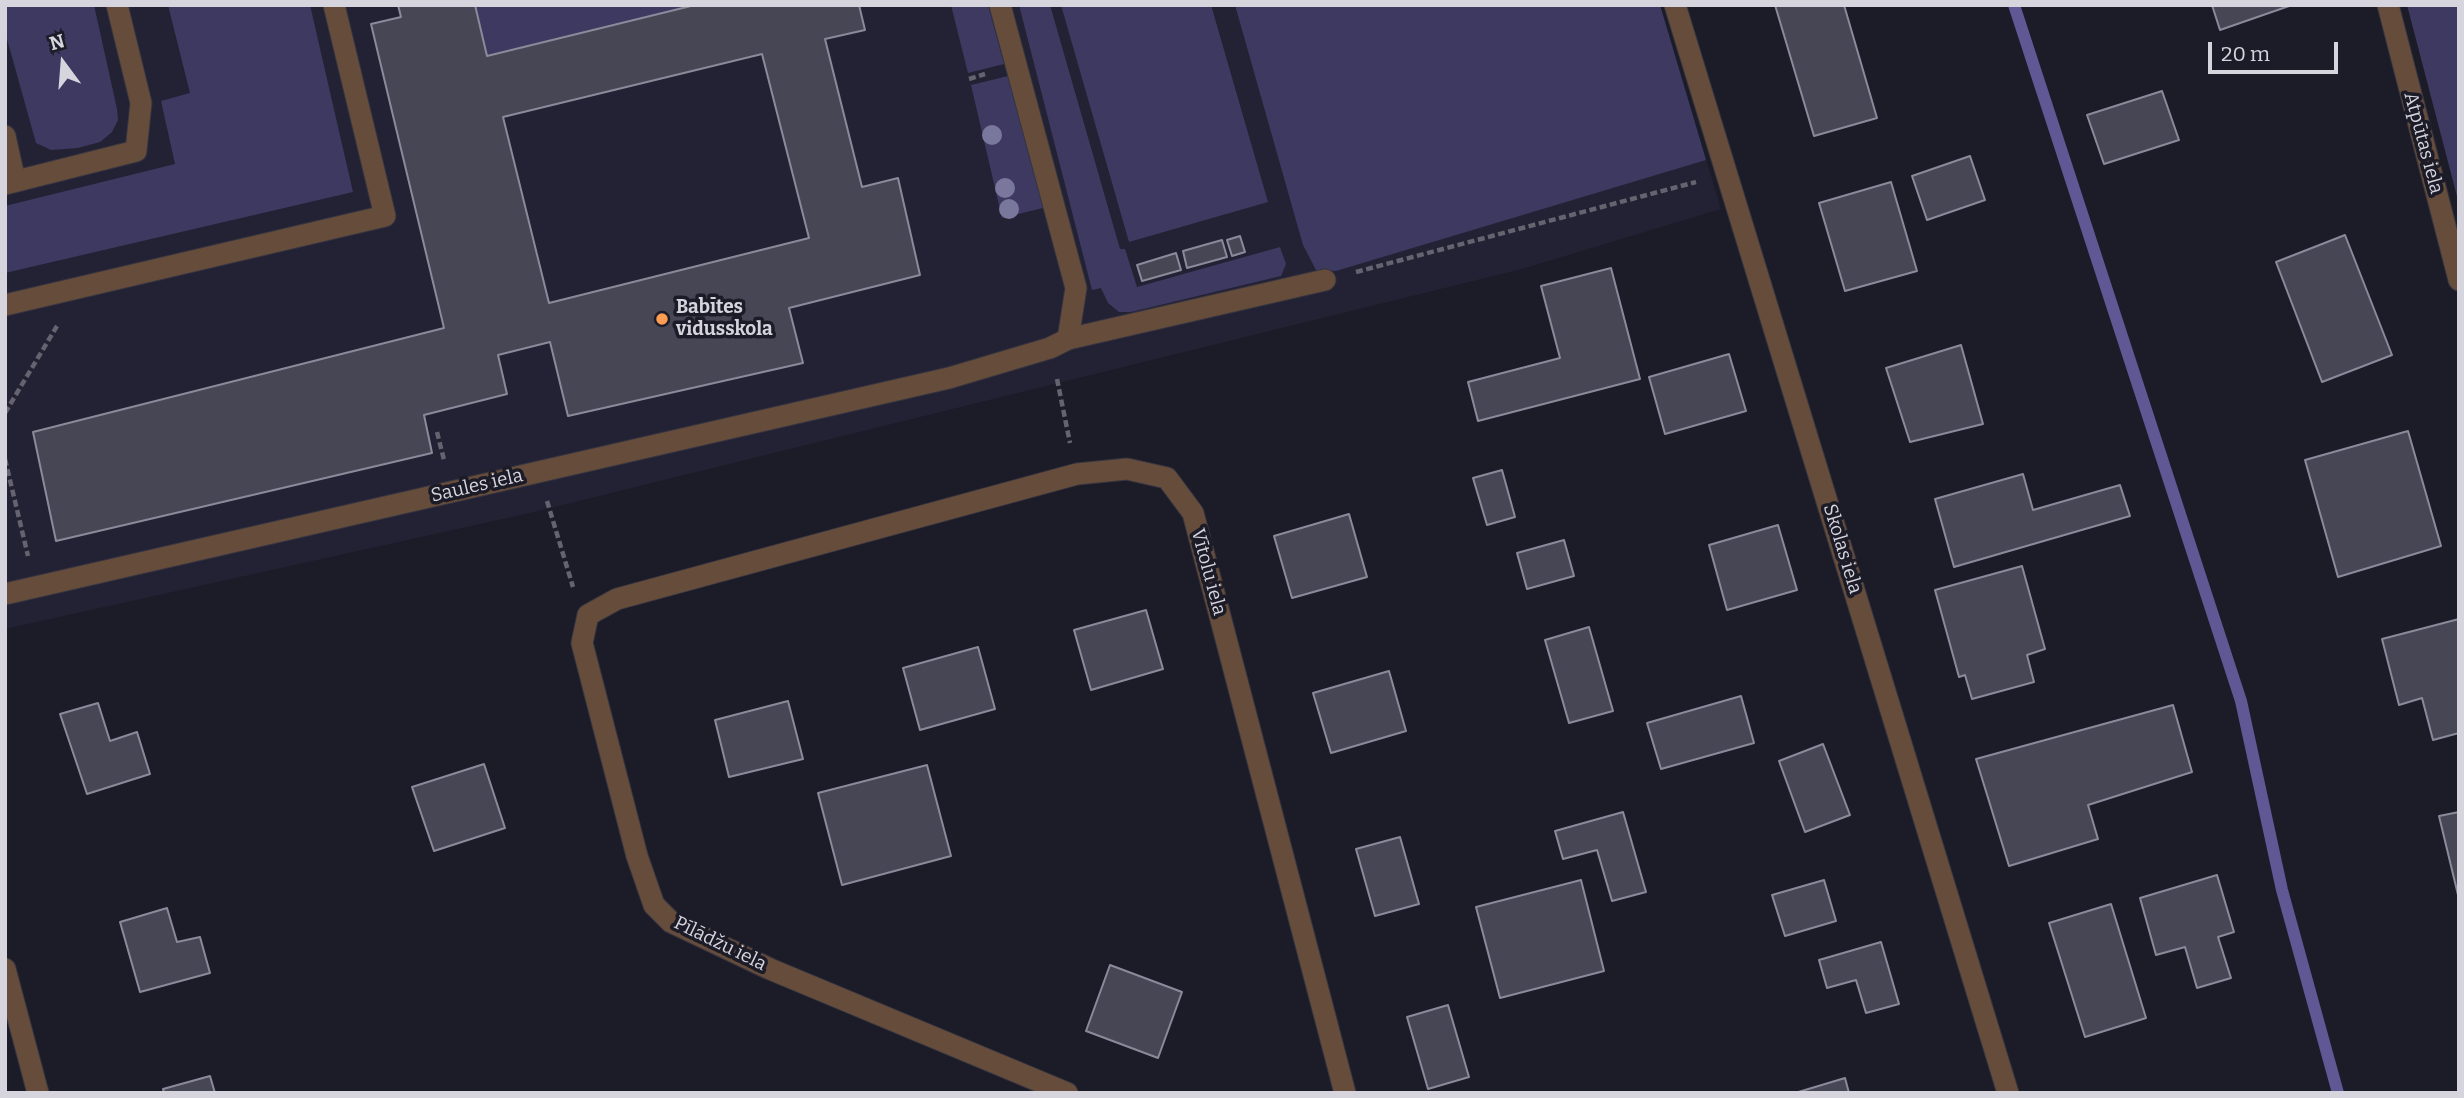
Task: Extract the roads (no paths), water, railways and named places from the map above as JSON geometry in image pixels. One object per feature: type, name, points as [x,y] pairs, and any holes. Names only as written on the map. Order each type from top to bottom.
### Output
[{"type":"street","points":[[5,136],[10,183],[136,151],[141,103],[117,5]]},
{"type":"street","points":[[5,305],[385,216],[334,5]]},
{"type":"street","points":[[1000,5],[1076,288],[1059,343]]},
{"type":"street","name":"Skolas iela","points":[[1675,5],[2008,1093]]},
{"type":"street","name":"Atpūtas iela","points":[[2388,5],[2459,280]]},
{"type":"street","name":"Saules iela","points":[[5,594],[950,378],[1059,343],[1325,280]]},
{"type":"street","name":"Vītolu iela","points":[[588,615],[617,599],[1077,474],[1127,469],[1167,478],[1193,513],[1345,1093]]},
{"type":"street","name":"Pīlādžu iela","points":[[588,615],[582,643],[636,856],[654,905],[671,922],[770,969],[1067,1093]]},
{"type":"street","points":[[5,969],[38,1093]]},
{"type":"waterway","points":[[2014,5],[2241,701],[2282,890],[2338,1093]]},
{"type":"place","name":"Babītes vidusskola","points":[[662,319]]}]
